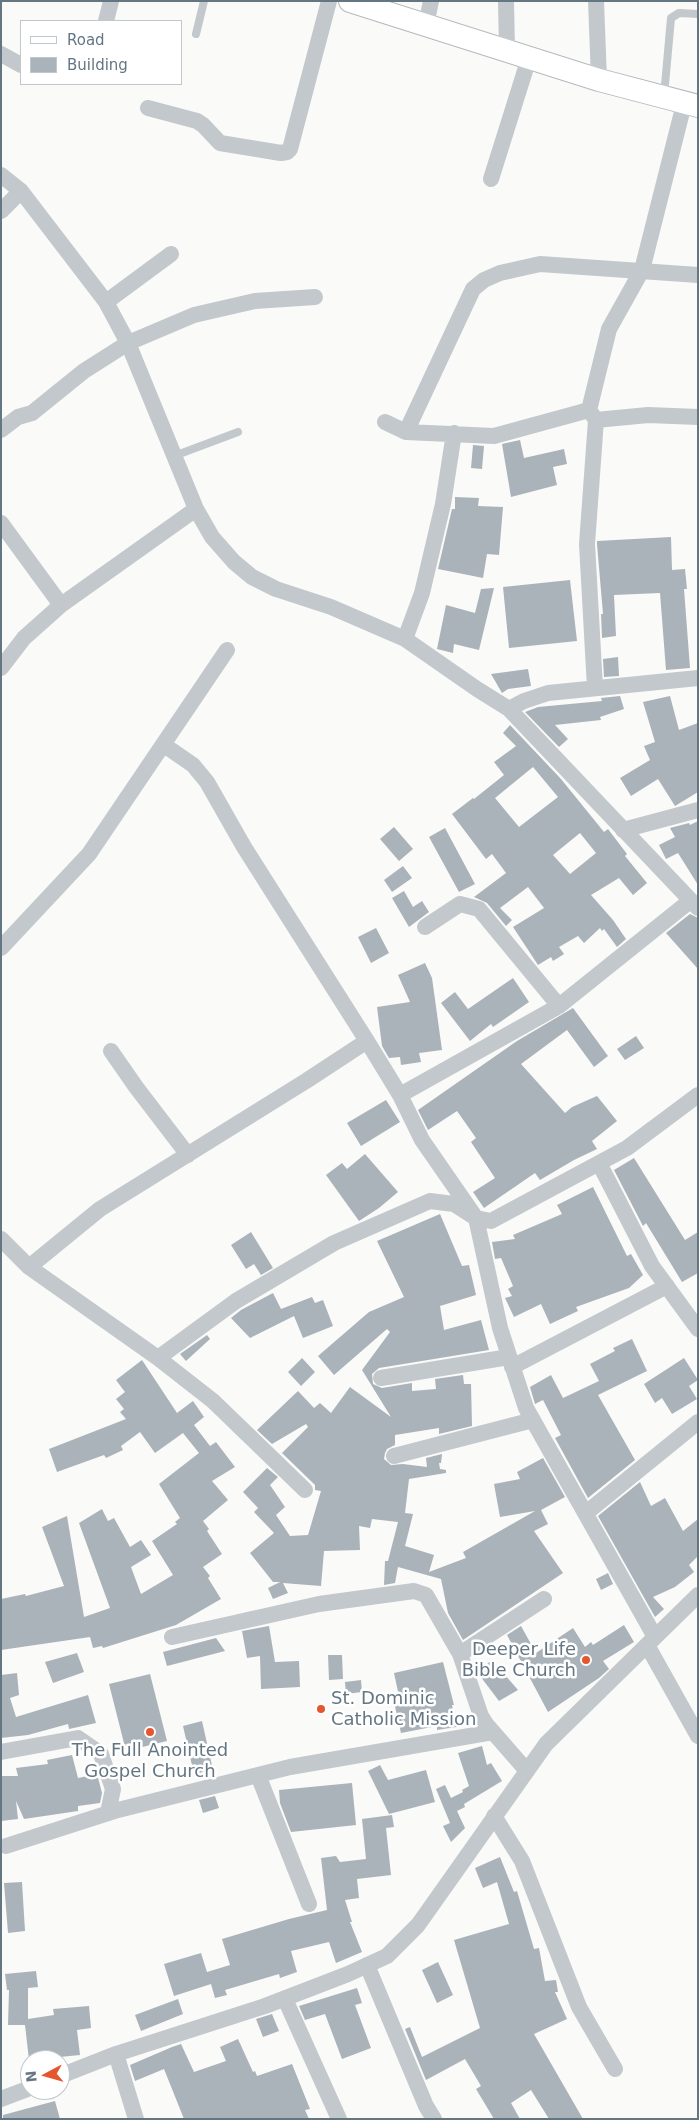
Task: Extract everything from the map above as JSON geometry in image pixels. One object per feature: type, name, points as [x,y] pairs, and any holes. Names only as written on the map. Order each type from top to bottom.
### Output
[{"type":"main road","points":[[351,1],[599,80],[682,102]]},
{"type":"street","points":[[106,20],[111,1]]},
{"type":"street","points":[[148,108],[197,121],[220,143],[282,154],[287,152],[290,149],[329,1]]},
{"type":"street","points":[[426,25],[431,1]]},
{"type":"street","points":[[506,1],[507,51]]},
{"type":"street","points":[[596,1],[599,80]]},
{"type":"street","points":[[1,54],[20,64]]},
{"type":"street","points":[[491,179],[529,58]]},
{"type":"street","points":[[595,688],[587,544],[592,415],[609,330],[642,270],[682,102]]},
{"type":"street","points":[[1,175],[22,191],[106,302],[128,342],[196,509],[212,537],[234,562],[252,577],[276,589],[331,607],[405,639],[509,709],[694,904],[558,1006],[400,1095]]},
{"type":"street","points":[[1,212],[22,191]]},
{"type":"street","points":[[106,302],[171,254]]},
{"type":"street","points":[[406,432],[474,289],[484,280],[500,273],[540,264],[698,275]]},
{"type":"street","points":[[1,430],[18,417],[32,413],[84,370],[128,342],[194,315],[255,301],[315,297]]},
{"type":"street","points":[[385,422],[406,432],[501,435],[592,415],[648,415],[698,418]]},
{"type":"street","points":[[405,639],[424,584],[443,504],[454,433]]},
{"type":"street","points":[[1,668],[24,638],[61,605],[196,509]]},
{"type":"street","points":[[1,523],[61,605]]},
{"type":"street","points":[[1,948],[89,854],[227,650]]},
{"type":"street","points":[[509,709],[548,692],[698,678]]},
{"type":"street","points":[[164,745],[193,765],[207,782],[244,847],[400,1095],[422,1140],[476,1218],[500,1328],[526,1408],[586,1513],[698,1736]]},
{"type":"street","points":[[623,830],[698,810]]},
{"type":"street","points":[[426,928],[460,904],[470,905],[479,909],[558,1006]]},
{"type":"street","points":[[29,1268],[100,1209],[367,1041]]},
{"type":"street","points":[[111,1051],[136,1087],[188,1154]]},
{"type":"street","points":[[158,1358],[236,1301],[343,1239],[430,1201],[454,1204],[476,1218],[491,1221],[627,1148],[698,1095]]},
{"type":"street","points":[[598,1163],[652,1266],[698,1329]]},
{"type":"street","points":[[1,1238],[29,1268],[158,1358],[213,1401],[305,1490]]},
{"type":"street","points":[[381,1378],[511,1362],[667,1286]]},
{"type":"street","points":[[394,1456],[533,1420]]},
{"type":"street","points":[[586,1513],[698,1422]]},
{"type":"street","points":[[172,1637],[319,1604],[414,1591],[426,1595],[460,1654],[481,1716],[527,1771]]},
{"type":"street","points":[[70,2072],[116,2054],[285,1998],[386,1956],[418,1924],[546,1744],[698,1595]]},
{"type":"street","points":[[460,1654],[544,1599]]},
{"type":"street","points":[[6,1846],[108,1813],[290,1767],[493,1732]]},
{"type":"street","points":[[1,1752],[78,1738],[101,1754],[113,1789],[108,1813]]},
{"type":"street","points":[[258,1775],[308,1904]]},
{"type":"street","points":[[494,1816],[522,1861],[579,2007],[615,2070]]},
{"type":"street","points":[[367,1965],[426,2106],[434,2119]]},
{"type":"street","points":[[285,1998],[338,2119]]},
{"type":"street","points":[[116,2054],[136,2119]]},
{"type":"street","points":[[1,2099],[20,2092]]},
{"type":"lane","points":[[196,34],[204,1]]},
{"type":"lane","points":[[682,102],[671,18],[679,13],[698,14]]},
{"type":"lane","points":[[174,456],[238,432]]},
{"type":"building","points":[[520,440],[524,458],[564,449],[567,464],[553,467],[557,485],[511,497],[502,444]]},
{"type":"building","points":[[473,445],[484,446],[482,469],[471,468]]},
{"type":"building","points":[[455,497],[479,498],[478,506],[503,507],[499,555],[487,554],[483,578],[438,569],[452,509],[455,509]]},
{"type":"building","points":[[671,537],[672,570],[685,569],[687,589],[684,589],[690,668],[666,670],[660,593],[614,595],[616,636],[602,638],[601,614],[603,614],[597,541]]},
{"type":"building","points":[[570,580],[577,641],[509,648],[503,587]]},
{"type":"building","points":[[494,588],[479,650],[454,644],[453,653],[437,649],[446,605],[475,613],[481,589]]},
{"type":"building","points":[[618,657],[619,676],[604,677],[603,659]]},
{"type":"building","points":[[528,669],[531,686],[508,689],[502,693],[491,674]]},
{"type":"building","points":[[620,696],[624,709],[600,717],[601,720],[555,725],[568,739],[559,747],[525,712],[538,707],[602,701],[601,698]]},
{"type":"building","points":[[670,696],[679,730],[698,723],[698,792],[675,806],[658,779],[631,796],[620,778],[650,760],[644,746],[655,742],[643,702]]},
{"type":"building","points":[[510,725],[561,779],[604,832],[608,829],[627,854],[625,856],[647,883],[633,895],[619,878],[591,895],[613,920],[626,939],[617,947],[604,929],[602,931],[600,928],[584,943],[578,936],[559,947],[564,954],[553,961],[551,957],[538,965],[513,927],[544,908],[528,887],[500,908],[512,920],[506,926],[487,903],[474,897],[506,873],[492,854],[486,859],[452,814],[504,775],[494,762],[516,746],[503,733]],"holes":[[[533,767],[558,797],[519,827],[495,798]],[[580,833],[596,853],[570,874],[553,855]]]},
{"type":"building","points":[[698,821],[698,885],[678,853],[666,859],[659,845],[675,837],[670,828],[689,823],[690,825]]},
{"type":"building","points":[[394,827],[413,849],[399,861],[380,839]]},
{"type":"building","points":[[445,828],[475,884],[459,892],[429,837]]},
{"type":"building","points":[[403,866],[412,878],[392,892],[384,880]]},
{"type":"building","points":[[404,891],[413,907],[422,901],[429,912],[409,927],[392,898]]},
{"type":"building","points":[[690,914],[698,918],[698,969],[666,933]]},
{"type":"building","points":[[376,928],[389,953],[371,963],[358,937]]},
{"type":"building","points":[[425,963],[432,978],[442,1050],[419,1053],[421,1062],[401,1065],[400,1057],[389,1058],[382,1046],[377,1007],[410,1002],[398,975]]},
{"type":"building","points":[[513,978],[529,1002],[493,1027],[491,1024],[470,1041],[441,1003],[455,992],[468,1009]]},
{"type":"building","points":[[573,1008],[608,1056],[594,1067],[567,1030],[521,1064],[565,1113],[572,1107],[597,1096],[617,1121],[592,1141],[597,1149],[540,1180],[535,1173],[484,1208],[473,1192],[495,1178],[471,1142],[476,1138],[457,1111],[428,1130],[418,1110],[517,1041]]},
{"type":"building","points":[[636,1036],[644,1048],[625,1060],[617,1049]]},
{"type":"building","points":[[386,1100],[400,1122],[361,1146],[347,1123]]},
{"type":"building","points":[[365,1154],[398,1192],[379,1208],[359,1221],[326,1175],[342,1163],[347,1169]]},
{"type":"building","points":[[634,1158],[685,1240],[698,1232],[698,1273],[682,1282],[646,1223],[643,1226],[614,1170]]},
{"type":"building","points":[[593,1187],[627,1256],[631,1254],[643,1275],[629,1288],[576,1307],[578,1311],[550,1324],[541,1304],[514,1317],[505,1298],[512,1296],[508,1289],[513,1286],[501,1258],[495,1259],[492,1242],[515,1239],[513,1235],[562,1214],[557,1205]]},
{"type":"building","points":[[440,1214],[462,1266],[469,1265],[476,1295],[440,1306],[444,1330],[481,1320],[489,1350],[379,1368],[372,1374],[373,1384],[382,1388],[412,1383],[412,1391],[436,1389],[435,1379],[463,1375],[464,1384],[471,1384],[472,1426],[439,1434],[439,1428],[395,1435],[395,1445],[387,1449],[385,1453],[384,1459],[391,1465],[403,1464],[427,1467],[426,1458],[442,1454],[441,1463],[439,1463],[440,1469],[446,1470],[446,1473],[409,1479],[405,1513],[413,1514],[405,1546],[434,1555],[429,1572],[466,1558],[463,1552],[535,1511],[500,1517],[494,1484],[520,1479],[517,1472],[543,1458],[565,1497],[541,1510],[548,1524],[534,1531],[563,1573],[463,1640],[448,1613],[441,1579],[398,1567],[395,1583],[384,1585],[385,1561],[388,1561],[398,1522],[372,1519],[370,1528],[359,1526],[360,1550],[324,1551],[321,1586],[283,1583],[288,1593],[273,1599],[268,1588],[280,1582],[273,1582],[250,1553],[274,1533],[254,1512],[258,1508],[243,1492],[267,1468],[278,1477],[270,1485],[285,1507],[276,1515],[290,1536],[308,1535],[321,1491],[315,1490],[315,1485],[282,1453],[308,1427],[306,1424],[272,1444],[257,1430],[298,1391],[314,1408],[320,1403],[331,1413],[350,1387],[391,1417],[362,1370],[390,1332],[387,1329],[334,1375],[318,1356],[369,1312],[404,1297],[377,1241]]},
{"type":"building","points":[[251,1232],[273,1268],[261,1275],[254,1264],[246,1269],[231,1245]]},
{"type":"building","points":[[273,1293],[281,1309],[312,1297],[315,1303],[323,1300],[333,1326],[303,1338],[294,1316],[250,1338],[231,1318],[241,1310]]},
{"type":"building","points":[[207,1335],[210,1339],[186,1361],[180,1354]]},
{"type":"building","points":[[632,1339],[647,1371],[598,1395],[635,1460],[588,1498],[555,1438],[561,1435],[543,1400],[535,1404],[530,1387],[551,1375],[563,1398],[599,1381],[590,1364],[615,1351],[613,1348]]},
{"type":"building","points":[[302,1358],[315,1372],[301,1386],[288,1372]]},
{"type":"building","points":[[684,1358],[698,1380],[689,1386],[697,1399],[672,1414],[662,1398],[655,1403],[644,1384]]},
{"type":"building","points":[[142,1360],[177,1413],[193,1401],[204,1417],[194,1425],[210,1446],[216,1442],[235,1467],[212,1481],[228,1500],[203,1521],[209,1529],[207,1531],[222,1554],[203,1567],[210,1576],[208,1578],[221,1599],[176,1625],[103,1648],[102,1646],[93,1648],[90,1637],[1,1650],[1,1599],[25,1594],[26,1596],[64,1586],[42,1527],[67,1516],[84,1617],[110,1608],[79,1523],[102,1509],[108,1521],[114,1518],[130,1547],[141,1540],[151,1555],[131,1567],[141,1594],[173,1575],[152,1541],[177,1524],[175,1522],[180,1518],[159,1484],[199,1453],[183,1433],[155,1453],[140,1432],[121,1446],[123,1450],[106,1458],[104,1455],[57,1472],[49,1449],[126,1419],[120,1412],[124,1409],[116,1399],[125,1392],[116,1380]]},
{"type":"building","points":[[640,1482],[651,1506],[665,1498],[683,1531],[698,1519],[698,1556],[689,1565],[694,1572],[675,1587],[653,1597],[664,1609],[655,1617],[598,1516]]},
{"type":"building","points":[[608,1573],[613,1584],[601,1590],[596,1579]]},
{"type":"building","points":[[624,1625],[634,1642],[603,1661],[609,1669],[599,1678],[548,1712],[507,1635],[521,1626],[536,1653],[573,1628],[585,1647],[591,1642],[593,1645]]},
{"type":"building","points":[[269,1626],[275,1662],[299,1661],[300,1687],[261,1689],[260,1656],[247,1658],[242,1631]]},
{"type":"building","points":[[216,1638],[225,1651],[167,1666],[163,1652]]},
{"type":"building","points":[[77,1653],[84,1672],[53,1683],[45,1662]]},
{"type":"building","points":[[328,1655],[342,1655],[343,1679],[329,1680]]},
{"type":"building","points":[[492,1660],[518,1690],[499,1701],[477,1672]]},
{"type":"building","points":[[443,1662],[454,1705],[452,1705],[456,1727],[437,1730],[437,1726],[401,1733],[394,1702],[400,1701],[394,1673]]},
{"type":"building","points":[[17,1673],[19,1695],[10,1698],[16,1717],[88,1695],[96,1723],[69,1729],[68,1724],[28,1735],[1,1738],[1,1675]]},
{"type":"building","points":[[150,1674],[167,1741],[126,1751],[109,1684]]},
{"type":"building","points":[[361,1680],[362,1692],[346,1694],[345,1682]]},
{"type":"building","points":[[202,1721],[213,1770],[194,1774],[183,1726]]},
{"type":"building","points":[[482,1746],[487,1765],[491,1763],[502,1781],[464,1804],[465,1807],[457,1811],[465,1828],[451,1842],[443,1826],[450,1823],[436,1789],[445,1785],[451,1798],[463,1792],[462,1790],[469,1786],[458,1753]]},
{"type":"building","points":[[72,1755],[78,1778],[97,1774],[102,1793],[100,1803],[78,1806],[78,1811],[24,1819],[16,1801],[18,1819],[1,1821],[1,1776],[18,1776],[16,1768],[48,1764],[47,1760]]},
{"type":"building","points":[[380,1765],[388,1780],[426,1770],[435,1802],[389,1814],[368,1771]]},
{"type":"building","points":[[352,1783],[356,1825],[291,1832],[280,1803],[279,1790]]},
{"type":"building","points":[[215,1796],[219,1808],[203,1813],[199,1800]]},
{"type":"building","points":[[392,1815],[394,1827],[386,1828],[391,1875],[357,1879],[359,1898],[345,1900],[352,1922],[350,1922],[362,1952],[336,1963],[329,1942],[291,1951],[297,1972],[280,1978],[279,1974],[225,1990],[227,1995],[215,1998],[211,1984],[174,1996],[164,1964],[201,1953],[207,1972],[230,1965],[222,1939],[327,1910],[321,1858],[336,1856],[340,1862],[366,1859],[362,1819]]},
{"type":"building","points":[[500,1857],[514,1892],[517,1891],[534,1949],[539,1948],[545,1981],[556,1980],[558,1992],[555,1992],[567,2019],[534,2034],[583,2119],[549,2119],[531,2090],[511,2103],[520,2119],[494,2119],[476,2089],[481,2086],[465,2059],[426,2080],[405,2029],[410,2027],[422,2057],[480,2028],[454,1940],[509,1924],[497,1882],[483,1888],[475,1868]]},
{"type":"building","points":[[22,1882],[25,1931],[8,1933],[4,1883]]},
{"type":"building","points":[[438,1962],[453,1995],[437,2003],[422,1970]]},
{"type":"building","points":[[36,1971],[38,1987],[28,1988],[28,2019],[54,2015],[53,2009],[89,2006],[91,2028],[77,2030],[80,2055],[70,2056],[70,2050],[28,2050],[25,2025],[8,2025],[9,1990],[7,1990],[5,1974]]},
{"type":"building","points":[[357,1988],[362,2003],[355,2005],[371,2048],[342,2059],[325,2014],[305,2020],[299,2006]]},
{"type":"building","points":[[178,1999],[183,2014],[141,2031],[135,2015]]},
{"type":"building","points":[[272,2014],[279,2031],[263,2037],[256,2019]]},
{"type":"building","points":[[238,2039],[253,2072],[255,2071],[257,2076],[292,2064],[310,2109],[305,2110],[309,2119],[184,2119],[164,2069],[135,2081],[130,2065],[172,2047],[181,2044],[194,2072],[226,2061],[220,2047]]},
{"type":"building","points":[[55,2101],[60,2119],[3,2119],[3,2115]]},
{"type":"place","name":"Deeper Life Bible Church","points":[[586,1660]]},
{"type":"place","name":"St. Dominic Catholic Mission","points":[[321,1709]]},
{"type":"place","name":"The Full Anointed Gospel Church","points":[[150,1732]]}]
